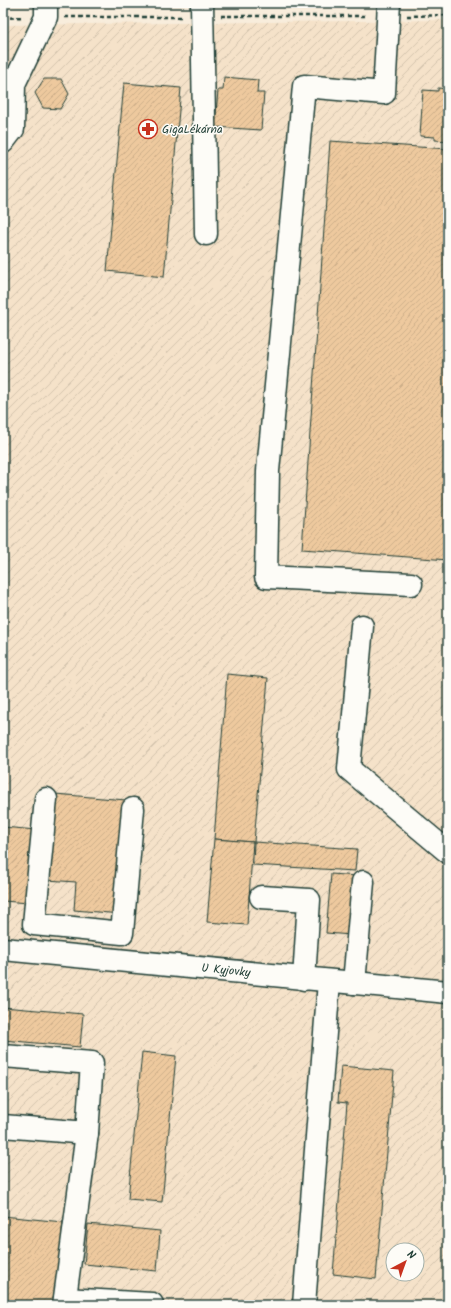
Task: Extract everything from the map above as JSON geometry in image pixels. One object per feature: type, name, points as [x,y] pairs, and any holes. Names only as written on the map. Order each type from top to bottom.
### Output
[{"type":"lane","points":[[3,142],[12,129],[14,84],[46,10]]},
{"type":"lane","points":[[202,10],[206,234]]},
{"type":"lane","points":[[389,10],[384,93],[304,86],[268,471],[266,577],[412,584]]},
{"type":"lane","points":[[362,626],[349,769],[448,852]]},
{"type":"lane","points":[[32,952],[46,799]]},
{"type":"lane","points":[[119,959],[133,809]]},
{"type":"lane","points":[[354,983],[363,882]]},
{"type":"lane","points":[[261,897],[309,900],[304,979]]},
{"type":"lane","points":[[34,924],[122,933]]},
{"type":"lane","name":"U Kyjovky","points":[[3,948],[304,979],[448,992]]},
{"type":"lane","points":[[304,1305],[329,981]]},
{"type":"lane","points":[[3,1056],[92,1063],[87,1134],[64,1302],[152,1304]]},
{"type":"lane","points":[[3,1126],[87,1134]]},
{"type":"path","points":[[3,18],[46,10],[389,10],[448,15]]},
{"type":"shaded area","points":[[448,20],[448,1305],[3,1305],[3,25]]},
{"type":"building","points":[[224,77],[258,80],[257,93],[264,93],[261,130],[215,127],[218,90],[223,90]]},
{"type":"building","points":[[44,79],[61,79],[69,94],[60,109],[43,108],[35,93]]},
{"type":"building","points":[[124,83],[181,88],[164,277],[107,271]]},
{"type":"building","points":[[438,88],[448,89],[448,141],[435,140],[435,137],[420,136],[423,90],[438,91]]},
{"type":"building","points":[[330,141],[448,149],[448,560],[302,549]]},
{"type":"building","points":[[227,674],[268,678],[254,842],[214,839]]},
{"type":"building","points":[[55,794],[126,800],[118,885],[121,914],[74,910],[76,882],[47,880]]},
{"type":"building","points":[[3,827],[36,830],[29,903],[3,901]]},
{"type":"building","points":[[214,839],[253,842],[247,925],[207,922]]},
{"type":"building","points":[[254,842],[357,849],[355,871],[253,865]]},
{"type":"building","points":[[331,874],[357,876],[351,935],[326,933]]},
{"type":"building","points":[[3,1007],[83,1014],[80,1047],[3,1040]]},
{"type":"building","points":[[142,1052],[176,1056],[162,1202],[128,1199]]},
{"type":"building","points":[[341,1066],[394,1071],[376,1279],[333,1274],[347,1103],[338,1102]]},
{"type":"building","points":[[3,1216],[63,1222],[55,1305],[3,1305]]},
{"type":"building","points":[[88,1224],[160,1231],[157,1271],[84,1264]]},
{"type":"place","name":"GigaLékárna","points":[[148,129]]}]
